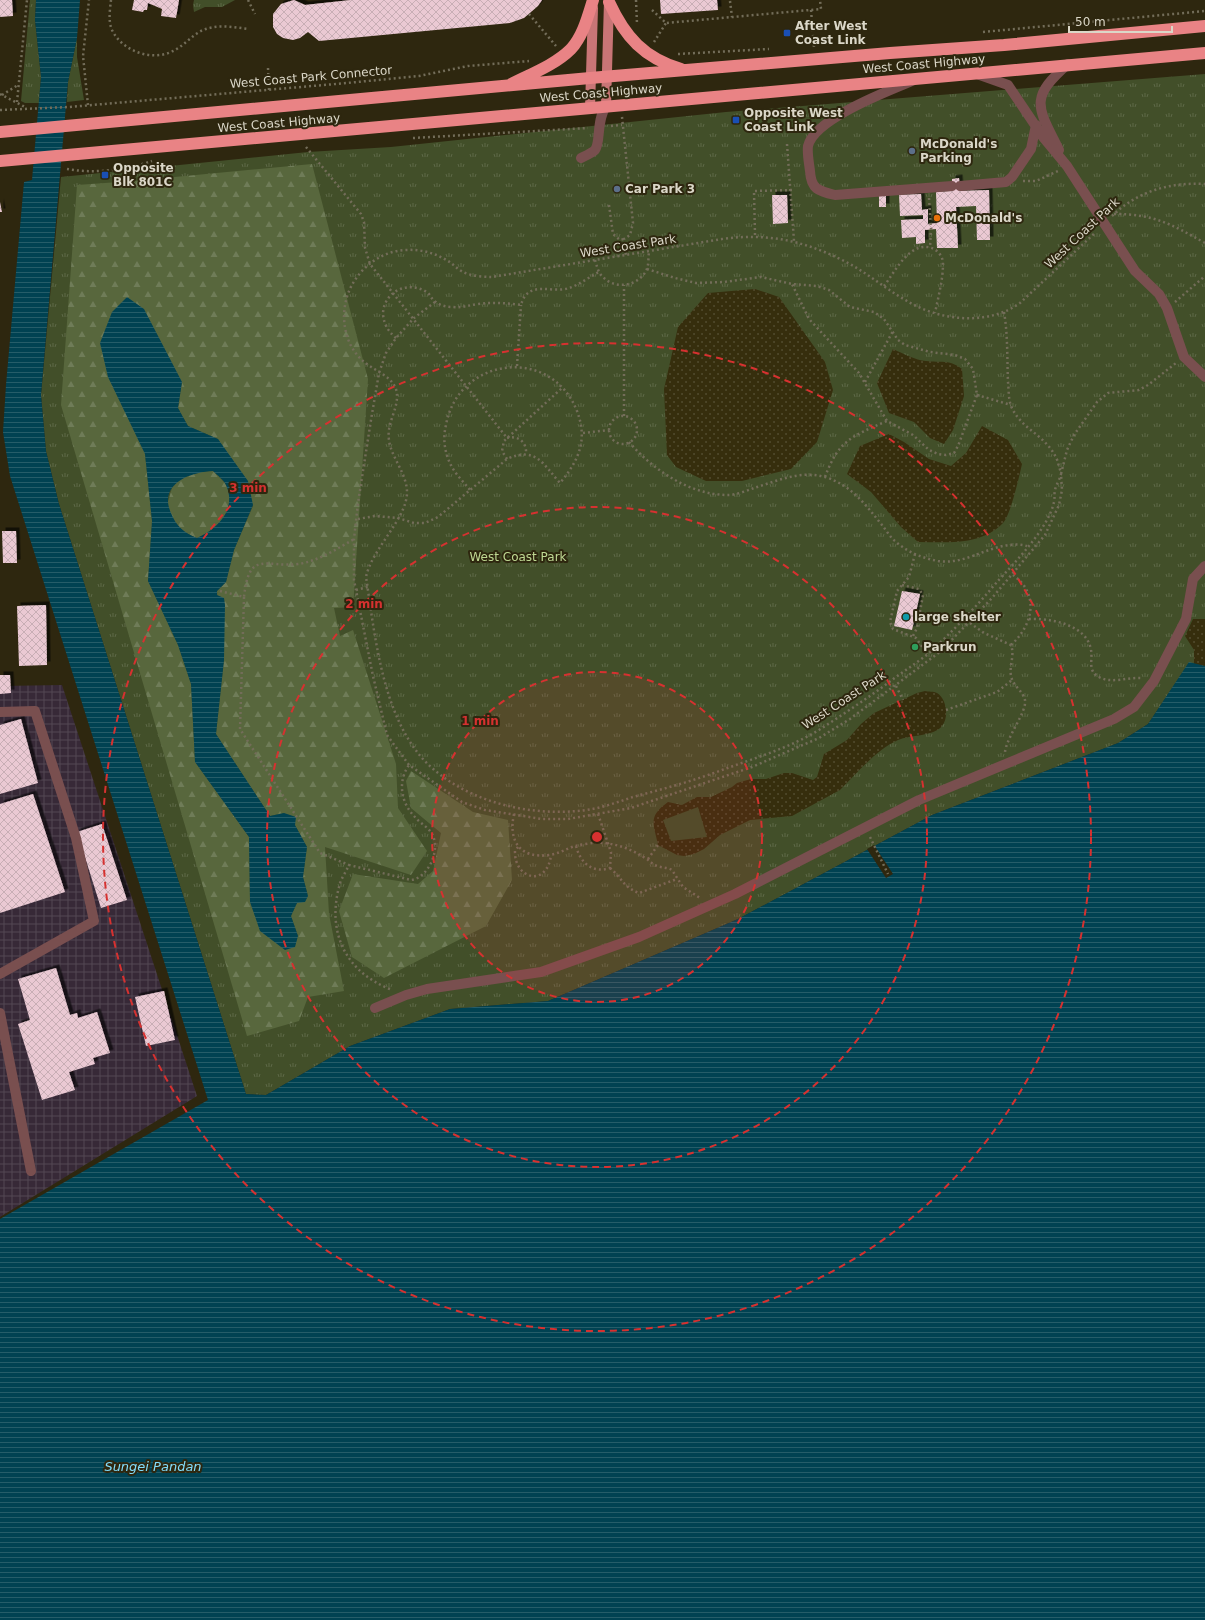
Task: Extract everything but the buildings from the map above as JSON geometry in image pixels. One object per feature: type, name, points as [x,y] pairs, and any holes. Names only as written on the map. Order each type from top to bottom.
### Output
[{"type":"highway","points":[[503,88],[544,68],[572,48],[580,34],[593,0]]},
{"type":"highway","points":[[609,1],[623,28],[650,57],[664,64],[689,71]]},
{"type":"highway","name":"West Coast Highway","points":[[0,132],[503,88],[590,78],[1004,45],[1205,26]]},
{"type":"highway","name":"West Coast Highway","points":[[0,161],[918,79],[1068,64],[1205,53]]},
{"type":"main road","points":[[590,108],[593,0]]},
{"type":"main road","points":[[606,106],[609,1]]},
{"type":"lane","points":[[1067,166],[1041,113],[1040,100],[1052,78],[1068,64]]},
{"type":"lane","points":[[974,73],[1008,85],[1043,137],[1067,166],[1135,271],[1159,294],[1167,308],[1184,357],[1205,377]]},
{"type":"lane","points":[[918,79],[869,98],[818,128],[808,147],[811,180],[813,186],[826,193],[835,195],[1006,182],[1012,177],[1031,149],[1036,125]]},
{"type":"lane","points":[[581,158],[594,150],[597,145],[598,127],[602,112],[606,106]]},
{"type":"lane","points":[[375,1008],[406,995],[427,989],[542,972],[639,937],[714,902],[735,894],[919,800],[1114,719],[1134,707],[1154,681],[1186,619],[1194,580],[1205,566]]},
{"type":"lane","points":[[0,712],[35,711],[76,838],[94,921],[0,974]]},
{"type":"lane","points":[[0,1013],[31,1171]]},
{"type":"path","points":[[17,102],[27,0]]},
{"type":"path","points":[[88,105],[83,56],[89,0]]},
{"type":"path","points":[[111,0],[109,12],[112,30],[121,43],[137,52],[155,56],[172,52],[203,30],[222,25],[248,29]]},
{"type":"path","points":[[248,0],[255,14]]},
{"type":"path","points":[[636,0],[636,43]]},
{"type":"path","points":[[652,10],[666,23],[821,9],[820,0]]},
{"type":"path","points":[[730,1],[732,17]]},
{"type":"path","points":[[811,10],[814,46]]},
{"type":"path","points":[[982,32],[1205,11]]},
{"type":"path","points":[[529,14],[555,47],[560,43]]},
{"type":"path","points":[[654,42],[666,23]]},
{"type":"path","points":[[648,39],[660,46]]},
{"type":"path","points":[[806,47],[821,46]]},
{"type":"path","points":[[671,54],[774,49]]},
{"type":"path","name":"West Coast Park Connector","points":[[1,94],[26,107],[69,107],[419,76],[468,66],[534,60]]},
{"type":"path","points":[[268,68],[269,90]]},
{"type":"path","points":[[1,94],[19,84]]},
{"type":"path","points":[[609,205],[613,234],[620,240],[624,239],[630,235],[633,223],[620,105]]},
{"type":"path","points":[[0,110],[26,107]]},
{"type":"path","points":[[410,138],[622,125]]},
{"type":"path","points":[[787,144],[792,190],[794,241]]},
{"type":"path","points":[[300,147],[307,147],[361,214],[364,222],[365,248],[370,264],[507,438]]},
{"type":"path","points":[[63,168],[80,171],[136,167],[159,160]]},
{"type":"path","points":[[1006,182],[1036,181],[1067,166]]},
{"type":"path","name":"West Coast Park","points":[[1184,357],[1148,385],[1139,390],[1108,393],[1100,398],[1074,435],[1055,490],[1054,501],[1048,516],[1027,546],[984,597],[927,654],[862,702],[829,723],[776,750],[698,779],[589,810],[548,812],[501,803],[469,792],[442,777],[423,759],[411,744],[398,723],[382,664],[366,577],[368,566],[398,518],[406,501],[407,490],[389,440],[389,425],[397,396],[392,383],[361,360],[348,339],[344,322],[344,305],[350,288],[358,275],[370,264],[395,251],[418,250],[434,253],[450,261],[463,272],[492,277],[722,239],[755,235],[794,241],[840,259],[907,302],[935,313],[958,318],[976,318],[1004,312],[1028,297],[1126,203],[1152,190],[1182,185],[1205,184]]},
{"type":"path","points":[[928,188],[931,230],[930,248]]},
{"type":"path","points":[[755,235],[754,191],[792,190]]},
{"type":"path","points":[[1114,214],[1131,214],[1156,218],[1205,243]]},
{"type":"path","points":[[624,239],[626,256]]},
{"type":"path","points":[[884,286],[912,251],[921,246],[938,252],[943,262],[935,313]]},
{"type":"path","points":[[595,260],[599,272],[610,282],[624,285],[638,280],[647,269],[649,252]]},
{"type":"path","points":[[647,269],[696,283],[724,282],[761,277],[792,284],[817,286],[829,290],[850,307],[874,312],[884,319],[893,330],[898,340],[909,347],[955,355],[966,360],[974,374],[977,396],[954,453],[946,455],[929,450],[913,435],[887,421],[859,373],[809,319],[792,284]]},
{"type":"path","points":[[517,366],[521,305],[525,296],[533,290],[568,289],[599,272]]},
{"type":"path","points":[[1167,308],[1205,276]]},
{"type":"path","points":[[624,285],[624,416]]},
{"type":"path","points":[[396,338],[388,331],[384,321],[383,311],[386,301],[392,293],[401,288],[411,286],[424,291],[434,302],[443,306],[465,308],[477,304],[502,303],[521,305]]},
{"type":"path","points":[[434,302],[414,318],[396,338],[384,358],[379,373],[361,482],[358,519],[354,539],[356,590],[373,676],[387,735],[409,765],[462,802],[485,810],[542,819],[568,819],[631,808],[758,764],[819,738],[850,719],[896,686],[941,651],[970,623],[1013,575],[1045,535],[1053,521],[1061,496],[1061,474],[1050,447],[1018,418],[1010,405],[1006,324],[1004,312]]},
{"type":"path","points":[[865,382],[893,330]]},
{"type":"path","points":[[358,519],[375,516],[398,518],[414,524],[425,523],[438,517],[508,459],[517,455],[526,454],[536,456],[560,483],[576,460],[583,433],[576,408],[569,396],[557,382],[542,373],[517,366],[494,369],[466,385],[452,404],[448,414],[444,438],[451,466],[470,490]]},
{"type":"path","points":[[508,459],[502,448],[507,438],[562,388]]},
{"type":"path","points":[[977,396],[1010,405]]},
{"type":"path","points":[[624,416],[632,420],[636,428],[635,434],[629,442],[624,444],[616,442],[612,438],[609,430],[612,421],[617,417],[624,416]]},
{"type":"path","points":[[825,477],[843,443],[856,435],[887,421]]},
{"type":"path","points":[[583,433],[609,430]]},
{"type":"path","points":[[507,438],[514,437],[522,441],[525,445],[526,454]]},
{"type":"path","points":[[629,442],[638,452],[667,475],[708,493],[729,495],[796,476],[807,475],[825,477],[854,492],[894,540],[915,554],[947,561],[955,561],[1004,546],[1016,544],[1027,546]]},
{"type":"path","points":[[354,539],[329,553],[299,564],[268,563],[256,566],[249,574],[244,597],[240,729],[320,853],[349,865],[411,880],[421,877],[427,869],[433,859],[435,841],[430,830],[408,810],[404,800],[402,779],[409,765]]},
{"type":"path","points":[[915,554],[909,577],[897,591],[890,622],[893,629],[913,636],[920,641],[927,654]]},
{"type":"path","points":[[1011,646],[1024,631],[1029,619],[1029,593],[1021,581],[1013,575]]},
{"type":"path","points":[[902,584],[919,589],[923,595],[917,628],[913,636]]},
{"type":"path","points":[[356,590],[368,587]]},
{"type":"path","points":[[220,591],[244,597]]},
{"type":"path","points":[[1029,619],[1057,622],[1078,630],[1089,644],[1091,650],[1091,669],[1098,677],[1110,680],[1130,677],[1154,681]]},
{"type":"path","points":[[970,623],[984,633],[1011,646],[1014,651],[1011,670],[1012,680],[1023,695],[1025,706],[1005,748],[1003,764]]},
{"type":"path","points":[[946,710],[997,692],[1012,680]]},
{"type":"path","points":[[896,686],[903,700]]},
{"type":"path","points":[[514,814],[512,832],[518,847],[537,855],[551,855],[576,846],[609,844],[630,850],[648,859],[657,866],[672,870],[677,879],[690,893],[714,902]]},
{"type":"path","points":[[598,814],[612,856],[610,868],[626,887],[639,893],[677,879]]},
{"type":"path","points":[[865,827],[888,874]]},
{"type":"path","points":[[648,859],[658,845]]},
{"type":"path","points":[[576,846],[578,856],[587,866],[596,870],[610,868]]},
{"type":"path","points":[[518,847],[515,851],[517,867],[523,873],[533,876],[542,875],[548,870],[551,855]]},
{"type":"path","points":[[349,865],[339,886],[335,909],[338,937],[346,956],[360,972],[378,984]]},
{"type":"shaded area","points":[[62,685],[197,1096],[0,1217],[0,686]]},
{"type":"green space","points":[[30,0],[36,0],[35,20],[41,77],[39,103],[25,103],[21,101]]},
{"type":"green space","points":[[194,0],[235,0],[222,7],[205,7],[194,12]]},
{"type":"green space","points":[[77,38],[77,57],[84,100],[67,102],[68,82]]},
{"type":"green space","name":"West Coast Park","points":[[1205,74],[1205,666],[1189,663],[1148,724],[1118,743],[932,815],[738,919],[548,1001],[450,1009],[350,1046],[266,1095],[246,1094],[59,504],[46,451],[41,395],[61,177],[308,152],[391,147],[726,112]]},
{"type":"green space","points":[[312,164],[368,379],[353,607],[334,608],[340,636],[353,630],[396,764],[398,808],[427,851],[411,875],[325,847],[329,914],[344,991],[308,997],[299,1021],[247,1036],[61,405],[77,185]],"holes":[[[182,382],[178,408],[188,426],[218,439],[253,506],[234,550],[226,582],[217,591],[224,660],[216,734],[270,816],[284,813],[295,825],[307,847],[303,877],[308,896],[297,903],[291,916],[298,936],[250,902],[249,837],[195,762],[191,684],[178,645],[148,581],[152,521],[145,454]]]},
{"type":"green space","points":[[213,471],[226,485],[229,494],[228,510],[219,524],[197,538],[185,533],[174,521],[167,505],[172,488],[179,480],[196,472]]},
{"type":"green space","points":[[411,771],[473,812],[508,820],[512,880],[486,926],[384,978],[352,957],[339,911],[353,874],[418,884],[433,871],[441,833],[411,808],[406,781]]},
{"type":"green space","points":[[698,807],[707,837],[671,841],[663,820]]},
{"type":"sand","points":[[755,289],[779,297],[825,362],[833,390],[817,442],[791,469],[742,481],[706,481],[676,467],[667,455],[664,389],[678,327],[708,293]]},
{"type":"sand","points":[[893,349],[918,359],[945,362],[962,369],[964,396],[953,430],[944,444],[930,438],[914,422],[889,413],[877,383]]},
{"type":"sand","points":[[982,426],[1008,440],[1022,464],[1006,518],[1003,523],[985,536],[952,542],[918,542],[901,527],[871,492],[847,474],[860,446],[889,434],[929,459],[951,466],[966,453]]},
{"type":"sand","points":[[1193,619],[1205,619],[1205,666],[1194,664],[1194,650],[1185,636]]},
{"type":"sand","points":[[925,691],[936,692],[945,704],[946,718],[942,726],[934,732],[903,738],[890,744],[867,762],[840,790],[792,816],[750,820],[720,835],[704,849],[694,854],[684,856],[677,855],[658,845],[654,821],[657,812],[668,802],[682,805],[697,797],[711,797],[737,783],[751,779],[766,779],[784,773],[792,773],[813,780],[817,777],[824,754],[847,740],[861,724],[874,713],[917,693]]},
{"type":"water","name":"Sungei Pandan","points":[[36,0],[80,0],[77,38],[68,82],[41,395],[46,451],[59,504],[246,1094],[266,1095],[350,1046],[450,1009],[548,1001],[738,919],[932,815],[1118,743],[1148,724],[1189,662],[1205,666],[1205,1620],[0,1620],[0,1219],[208,1100],[10,476],[3,432],[24,182],[32,180],[41,77],[35,20]]},
{"type":"water","points":[[127,297],[144,309],[182,382],[178,408],[188,426],[218,439],[248,481],[253,505],[234,550],[226,582],[217,591],[217,595],[224,598],[225,605],[224,660],[216,734],[270,816],[284,813],[296,817],[295,825],[307,847],[303,877],[308,896],[305,902],[297,903],[291,916],[298,936],[295,947],[285,950],[260,931],[250,902],[249,837],[195,762],[191,684],[178,645],[148,581],[152,521],[145,454],[108,377],[100,343],[112,312]],"holes":[[[213,471],[226,485],[229,494],[229,502],[224,517],[218,524],[197,538],[188,534],[175,522],[168,503],[169,494],[173,487],[186,477]]]},
{"type":"pier","points":[[874,845],[893,874],[886,878],[867,849]]},
{"type":"place","name":"After West Coast Link","points":[[787,33]]},
{"type":"place","name":"Opposite West Coast Link","points":[[736,120]]},
{"type":"place","name":"McDonald's Parking","points":[[912,151]]},
{"type":"place","name":"Opposite Blk 801C","points":[[105,175]]},
{"type":"place","name":"Car Park 3","points":[[617,189]]},
{"type":"place","name":"McDonald's","points":[[937,218]]},
{"type":"place","name":"large shelter","points":[[906,617]]},
{"type":"place","name":"Parkrun","points":[[915,647]]}]
